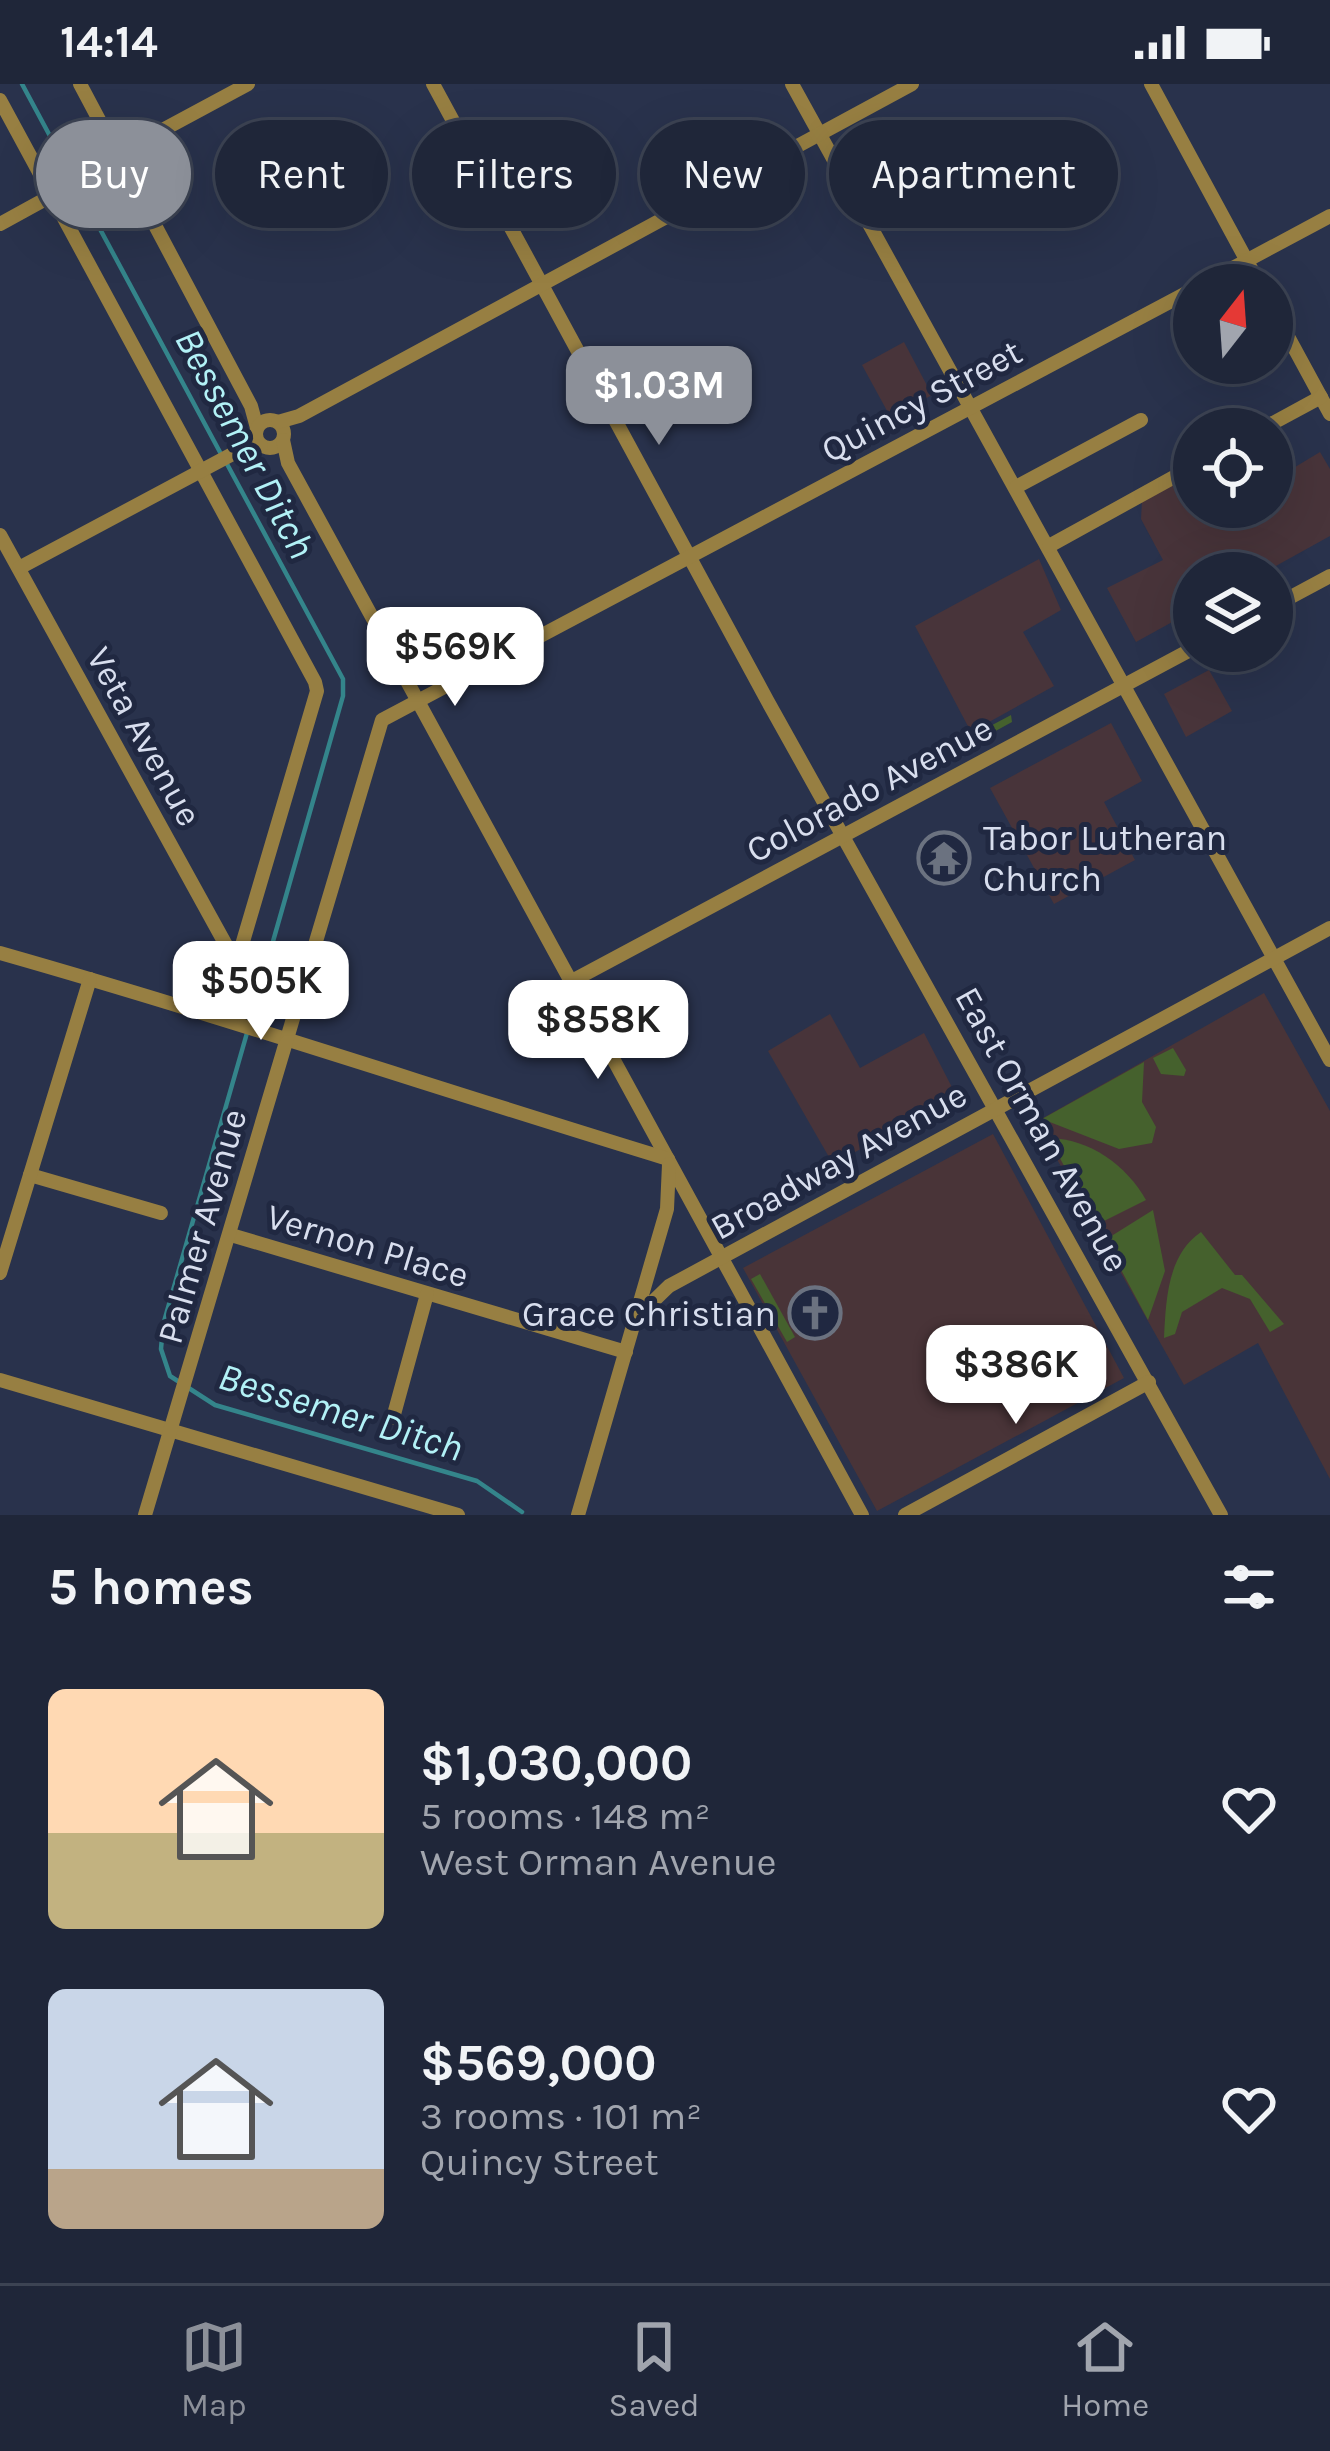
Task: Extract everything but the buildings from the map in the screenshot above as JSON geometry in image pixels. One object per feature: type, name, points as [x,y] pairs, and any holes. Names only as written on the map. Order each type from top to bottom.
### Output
[{"type":"street","points":[[80,84],[100,120]]},
{"type":"street","points":[[181,120],[248,84]]},
{"type":"street","name":"East Orman Avenue","points":[[433,84],[1221,1515]]},
{"type":"street","points":[[792,84],[1330,1060]]},
{"type":"street","points":[[19,568],[911,84]]},
{"type":"street","points":[[1151,84],[1249,264]]},
{"type":"street","points":[[0,100],[36,168]]},
{"type":"street","points":[[0,224],[36,204]]},
{"type":"street","name":"Quincy Street","points":[[1241,264],[1330,217]]},
{"type":"street","points":[[70,228],[210,468],[317,692],[221,1016]]},
{"type":"street","points":[[157,228],[251,406],[421,699],[862,1515]]},
{"type":"street","name":"Quincy Street","points":[[421,699],[1173,300]]},
{"type":"street","points":[[1293,346],[1330,414]]},
{"type":"street","points":[[1293,412],[1321,397]]},
{"type":"street","points":[[1016,488],[1141,420]]},
{"type":"street","points":[[1049,546],[1173,478]]},
{"type":"street","name":"Veta Avenue","points":[[1,544],[19,568],[237,965]]},
{"type":"street","points":[[1293,596],[1330,576]]},
{"type":"street","name":"Colorado Avenue","points":[[572,981],[1173,659]]},
{"type":"street","name":"Palmer Avenue","points":[[146,1515],[382,719],[421,699]]},
{"type":"street","name":"Broadway Avenue","points":[[636,1318],[669,1286],[1330,928]]},
{"type":"street","points":[[0,953],[221,1016],[287,1042],[668,1159]]},
{"type":"street","points":[[0,1274],[90,979]]},
{"type":"street","points":[[578,1515],[670,1196],[668,1159]]},
{"type":"street","points":[[30,1175],[161,1213]]},
{"type":"street","name":"Vernon Place","points":[[231,1235],[626,1352]]},
{"type":"street","points":[[393,1418],[427,1294]]},
{"type":"street","points":[[0,1379],[458,1515]]},
{"type":"street","points":[[905,1515],[1149,1382]]},
{"type":"shaded area","points":[[904,342],[932,395],[891,418],[862,365]]},
{"type":"shaded area","points":[[1320,452],[1330,469],[1330,536],[1293,556],[1293,552],[1173,552],[1173,622],[1136,642],[1107,588],[1163,560],[1141,519],[1142,500],[1173,484],[1173,528],[1293,528],[1293,468]]},
{"type":"shaded area","points":[[1039,559],[1061,610],[1023,632],[1054,686],[971,732],[915,626]]},
{"type":"shaded area","points":[[1210,672],[1232,711],[1186,737],[1164,694]]},
{"type":"shaded area","points":[[1111,723],[1142,781],[1104,802],[1135,860],[1054,904],[990,788]]},
{"type":"shaded area","points":[[1264,993],[1330,1111],[1330,1479],[1258,1343],[1184,1385],[1036,1122]]},
{"type":"shaded area","points":[[830,1014],[860,1068],[924,1033],[957,1097],[833,1164],[768,1051]]},
{"type":"shaded area","points":[[993,1134],[1124,1378],[877,1511],[743,1268]]},
{"type":"green space","points":[[1011,715],[1012,722],[908,779],[904,772]]},
{"type":"green space","points":[[1173,1048],[1186,1070],[1184,1076],[1161,1074],[1153,1058]]},
{"type":"green space","points":[[1144,1062],[1142,1102],[1156,1127],[1152,1143],[1119,1149],[1042,1119]]},
{"type":"green space","points":[[1049,1138],[1079,1143],[1105,1156],[1146,1200],[1096,1225]]},
{"type":"green space","points":[[1153,1210],[1165,1271],[1148,1320],[1105,1240]]},
{"type":"green space","points":[[1201,1232],[1284,1324],[1270,1332],[1250,1299],[1222,1288],[1182,1312],[1175,1334],[1164,1338],[1175,1266]]},
{"type":"green space","points":[[760,1274],[795,1337],[787,1342],[751,1279]]},
{"type":"waterway","name":"Bessemer Ditch","points":[[22,84],[221,454]]},
{"type":"waterway","name":"Bessemer Ditch","points":[[227,464],[343,679],[343,696],[250,1022]]},
{"type":"waterway","name":"Bessemer Ditch","points":[[247,1033],[163,1325],[161,1349],[170,1376],[215,1405],[477,1481],[522,1512]]},
{"type":"place","name":"Tabor Lutheran Church","points":[[944,858]]},
{"type":"place","name":"Grace Christian","points":[[815,1313]]}]
